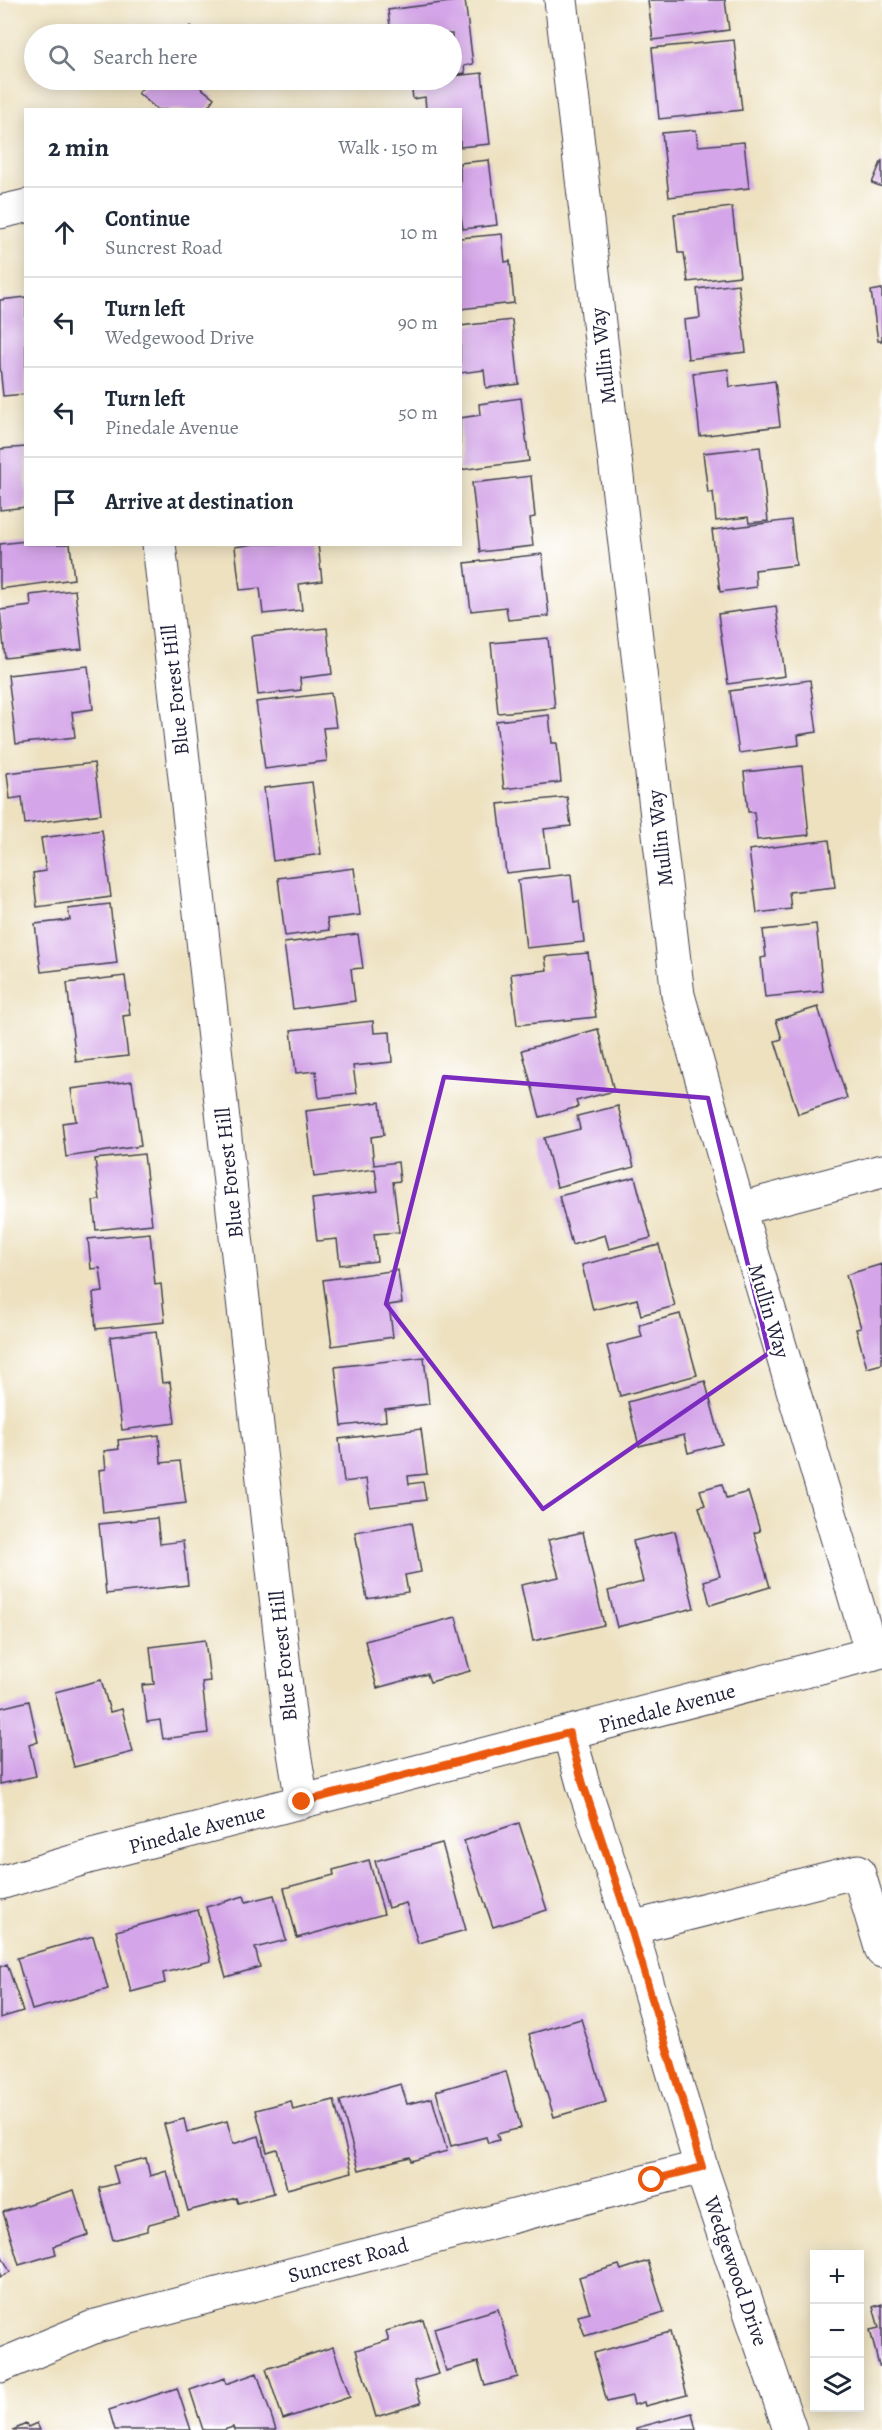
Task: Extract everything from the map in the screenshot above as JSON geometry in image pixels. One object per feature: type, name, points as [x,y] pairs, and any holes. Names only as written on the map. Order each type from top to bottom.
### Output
[{"type":"street","name":"Mullin Way","points":[[561,0],[678,995],[739,1209],[877,1653]]},
{"type":"street","points":[[0,212],[24,206]]},
{"type":"street","name":"Blue Forest Hill","points":[[159,546],[291,1728],[302,1802]]},
{"type":"street","points":[[739,1209],[882,1171]]},
{"type":"street","name":"Pinedale Avenue","points":[[0,1883],[92,1856],[877,1653]]},
{"type":"street","name":"Wedgewood Drive","points":[[569,1733],[583,1784],[631,1928],[702,2167],[790,2430]]},
{"type":"street","points":[[631,1928],[870,1868],[882,1952]]},
{"type":"street","name":"Suncrest Road","points":[[0,2366],[96,2326],[702,2167]]},
{"type":"highlighted area","points":[[444,1077],[708,1098],[769,1353],[543,1509],[386,1304]]},
{"type":"building","points":[[465,0],[473,64],[464,66],[465,73],[462,73],[462,24],[390,24],[388,10]]},
{"type":"building","points":[[725,0],[729,30],[653,40],[648,1]]},
{"type":"building","points":[[734,40],[742,110],[659,119],[652,48]]},
{"type":"building","points":[[482,73],[490,144],[462,147],[462,108],[426,108],[425,97],[413,99],[412,90],[462,90],[462,75]]},
{"type":"building","points":[[141,90],[204,90],[214,98],[207,108],[156,108],[138,93]]},
{"type":"building","points":[[696,130],[698,146],[744,142],[749,188],[669,197],[662,133]]},
{"type":"building","points":[[489,160],[497,225],[463,229],[462,163]]},
{"type":"building","points":[[882,160],[882,187],[872,183]]},
{"type":"building","points":[[732,207],[740,276],[688,282],[684,253],[678,253],[674,214]]},
{"type":"building","points":[[502,234],[505,262],[510,261],[514,303],[462,309],[462,238]]},
{"type":"building","points":[[738,284],[746,352],[688,359],[684,320],[700,318],[697,289]]},
{"type":"building","points":[[882,289],[882,341],[878,341],[871,291]]},
{"type":"building","points":[[24,297],[24,394],[3,396],[0,366],[0,300]]},
{"type":"building","points":[[512,320],[519,384],[486,388],[484,370],[462,373],[462,326]]},
{"type":"building","points":[[728,369],[730,387],[775,381],[780,426],[700,436],[693,373]]},
{"type":"building","points":[[521,398],[529,461],[462,470],[462,418],[480,415],[479,404]]},
{"type":"building","points":[[24,447],[24,507],[0,510],[0,449]]},
{"type":"building","points":[[760,447],[768,521],[749,523],[748,517],[716,521],[713,492],[708,493],[703,453]]},
{"type":"building","points":[[531,476],[535,517],[530,518],[533,546],[480,552],[472,483]]},
{"type":"building","points":[[791,520],[796,565],[755,570],[756,587],[720,592],[712,530]]},
{"type":"building","points":[[24,541],[24,546],[70,546],[74,579],[0,589],[0,544]]},
{"type":"building","points":[[318,546],[322,581],[299,584],[302,610],[263,614],[260,588],[240,590],[235,547]]},
{"type":"building","points":[[542,554],[549,616],[508,620],[506,607],[471,611],[465,563]]},
{"type":"building","points":[[75,590],[82,649],[5,658],[0,610],[31,606],[30,595]]},
{"type":"building","points":[[776,606],[785,676],[728,684],[718,614]]},
{"type":"building","points":[[327,628],[332,674],[300,678],[301,690],[258,695],[251,636]]},
{"type":"building","points":[[548,638],[555,708],[498,713],[491,643]]},
{"type":"building","points":[[88,666],[93,709],[72,712],[75,737],[16,744],[8,675]]},
{"type":"building","points":[[810,680],[817,732],[798,735],[799,745],[739,753],[730,691]]},
{"type":"building","points":[[331,693],[336,727],[323,728],[327,761],[265,769],[256,702]]},
{"type":"building","points":[[549,715],[552,743],[557,743],[561,782],[504,789],[496,721]]},
{"type":"building","points":[[94,763],[101,814],[25,824],[22,797],[10,799],[7,773]]},
{"type":"building","points":[[802,766],[809,835],[757,840],[754,812],[748,812],[744,772]]},
{"type":"building","points":[[312,782],[321,854],[273,861],[264,788]]},
{"type":"building","points":[[567,797],[571,826],[544,829],[549,868],[506,873],[498,804]]},
{"type":"building","points":[[102,830],[111,897],[37,907],[33,873],[46,871],[41,838]]},
{"type":"building","points":[[829,840],[835,887],[789,892],[791,909],[757,913],[749,850]]},
{"type":"building","points":[[354,868],[360,915],[327,919],[329,930],[285,936],[278,878]]},
{"type":"building","points":[[571,874],[574,902],[579,901],[584,942],[526,948],[518,880]]},
{"type":"building","points":[[110,904],[117,963],[41,972],[35,924],[70,920],[68,909]]},
{"type":"building","points":[[816,924],[823,991],[765,997],[761,958],[766,957],[763,930]]},
{"type":"building","points":[[358,934],[363,968],[351,969],[355,1001],[293,1009],[284,943]]},
{"type":"building","points":[[588,953],[596,1017],[517,1025],[511,974],[547,970],[545,957]]},
{"type":"building","points":[[125,976],[130,1015],[123,1016],[128,1056],[76,1062],[67,983]]},
{"type":"building","points":[[818,1007],[847,1098],[798,1114],[775,1041],[782,1039],[776,1020]]},
{"type":"building","points":[[373,1021],[374,1033],[390,1032],[392,1062],[353,1066],[357,1093],[319,1098],[316,1071],[296,1073],[291,1030]]},
{"type":"building","points":[[598,1029],[614,1091],[576,1101],[578,1107],[540,1117],[522,1050]]},
{"type":"building","points":[[132,1081],[141,1146],[66,1157],[62,1123],[76,1121],[71,1089]]},
{"type":"building","points":[[380,1102],[384,1135],[371,1137],[374,1165],[398,1162],[400,1181],[393,1182],[399,1232],[374,1234],[377,1261],[340,1265],[337,1239],[317,1241],[312,1199],[378,1191],[375,1169],[314,1177],[306,1111]]},
{"type":"building","points":[[618,1106],[634,1167],[557,1187],[544,1138],[580,1129],[577,1116]]},
{"type":"building","points":[[144,1154],[152,1224],[96,1230],[93,1201],[100,1200],[95,1159]]},
{"type":"building","points":[[635,1177],[651,1238],[609,1249],[605,1235],[572,1245],[559,1196]]},
{"type":"building","points":[[150,1233],[155,1285],[161,1284],[165,1322],[96,1329],[93,1293],[103,1292],[100,1268],[91,1269],[88,1239]]},
{"type":"building","points":[[659,1245],[675,1306],[641,1315],[637,1299],[593,1310],[582,1265]]},
{"type":"building","points":[[882,1264],[882,1364],[867,1368],[856,1329],[861,1328],[846,1275]]},
{"type":"building","points":[[398,1270],[402,1303],[389,1305],[393,1337],[332,1346],[323,1280]]},
{"type":"building","points":[[680,1314],[697,1375],[620,1396],[607,1346],[642,1337],[639,1325]]},
{"type":"building","points":[[156,1331],[162,1383],[170,1382],[175,1423],[122,1430],[110,1337]]},
{"type":"building","points":[[424,1357],[429,1404],[385,1409],[386,1421],[342,1426],[335,1367]]},
{"type":"building","points":[[705,1381],[722,1444],[688,1453],[684,1435],[639,1446],[628,1402]]},
{"type":"building","points":[[421,1429],[427,1474],[408,1476],[409,1484],[423,1482],[426,1500],[370,1507],[366,1479],[344,1482],[339,1439]]},
{"type":"building","points":[[159,1435],[161,1463],[180,1461],[186,1503],[103,1513],[99,1470],[106,1469],[104,1451],[119,1449],[118,1440]]},
{"type":"building","points":[[722,1484],[726,1498],[748,1492],[760,1531],[754,1533],[770,1587],[710,1605],[704,1581],[720,1576],[699,1507],[705,1505],[700,1490]]},
{"type":"building","points":[[157,1518],[160,1544],[183,1541],[188,1585],[106,1594],[99,1524]]},
{"type":"building","points":[[412,1522],[421,1572],[405,1575],[408,1592],[367,1599],[355,1532]]},
{"type":"building","points":[[675,1531],[694,1608],[617,1627],[608,1591],[643,1582],[633,1541]]},
{"type":"building","points":[[583,1532],[604,1625],[533,1641],[521,1585],[559,1577],[548,1540]]},
{"type":"building","points":[[456,1617],[470,1671],[430,1682],[427,1674],[377,1688],[365,1641]]},
{"type":"building","points":[[205,1640],[210,1681],[202,1682],[208,1733],[163,1739],[160,1720],[147,1722],[142,1685],[154,1684],[150,1647]]},
{"type":"building","points":[[101,1680],[110,1712],[122,1709],[133,1752],[74,1767],[55,1692]]},
{"type":"building","points":[[29,1701],[38,1742],[29,1745],[36,1776],[0,1784],[0,1708]]},
{"type":"building","points":[[519,1823],[547,1910],[493,1927],[464,1841]]},
{"type":"building","points":[[442,1843],[466,1930],[418,1943],[406,1903],[388,1908],[375,1861]]},
{"type":"building","points":[[369,1860],[384,1914],[297,1938],[284,1888],[334,1875],[333,1870]]},
{"type":"building","points":[[274,1895],[286,1940],[255,1948],[260,1967],[226,1977],[206,1907],[244,1896],[246,1902]]},
{"type":"building","points":[[198,1910],[211,1961],[163,1973],[165,1983],[131,1992],[116,1931]]},
{"type":"building","points":[[93,1936],[108,1989],[32,2010],[17,1958]]},
{"type":"building","points":[[7,1964],[23,2011],[0,2018],[0,1967]]},
{"type":"building","points":[[581,2019],[606,2102],[554,2117],[529,2034]]},
{"type":"building","points":[[506,2071],[521,2128],[497,2134],[499,2140],[488,2143],[486,2137],[451,2146],[436,2091]]},
{"type":"building","points":[[401,2084],[407,2104],[432,2098],[447,2151],[411,2161],[410,2157],[359,2170],[340,2101]]},
{"type":"building","points":[[334,2100],[352,2172],[287,2189],[277,2149],[267,2152],[256,2110],[291,2101],[293,2110]]},
{"type":"building","points":[[184,2119],[187,2132],[227,2121],[233,2144],[259,2136],[274,2193],[238,2203],[236,2198],[188,2211],[164,2124]]},
{"type":"building","points":[[146,2158],[150,2176],[167,2171],[179,2216],[149,2224],[147,2231],[113,2240],[99,2188],[118,2183],[113,2166]]},
{"type":"building","points":[[74,2190],[88,2235],[54,2246],[56,2254],[19,2265],[3,2212]]},
{"type":"building","points":[[0,2252],[10,2272],[0,2277]]},
{"type":"building","points":[[648,2261],[664,2312],[585,2336],[578,2316],[590,2313],[579,2277],[619,2265],[621,2270]]},
{"type":"building","points":[[882,2304],[882,2366],[879,2366],[870,2330],[879,2328],[873,2307]]},
{"type":"building","points":[[498,2309],[518,2377],[485,2386],[478,2362],[446,2371],[434,2328]]},
{"type":"building","points":[[423,2320],[439,2374],[414,2381],[421,2403],[376,2417],[356,2350],[389,2340],[386,2331]]},
{"type":"building","points":[[670,2332],[687,2395],[645,2406],[644,2402],[634,2405],[632,2396],[607,2402],[594,2353]]},
{"type":"building","points":[[333,2347],[350,2397],[283,2419],[266,2369]]},
{"type":"building","points":[[257,2373],[276,2430],[234,2430],[233,2427],[224,2430],[203,2430],[190,2390],[225,2378],[226,2384]]},
{"type":"building","points":[[177,2388],[191,2430],[115,2430],[109,2410]]},
{"type":"building","points":[[692,2413],[696,2430],[636,2430],[636,2428]]},
{"type":"building","points":[[37,2423],[40,2430],[13,2430],[26,2424],[28,2427]]},
{"type":"route","points":[[302,1802],[569,1733],[583,1784],[631,1928],[702,2167],[652,2180]]}]
